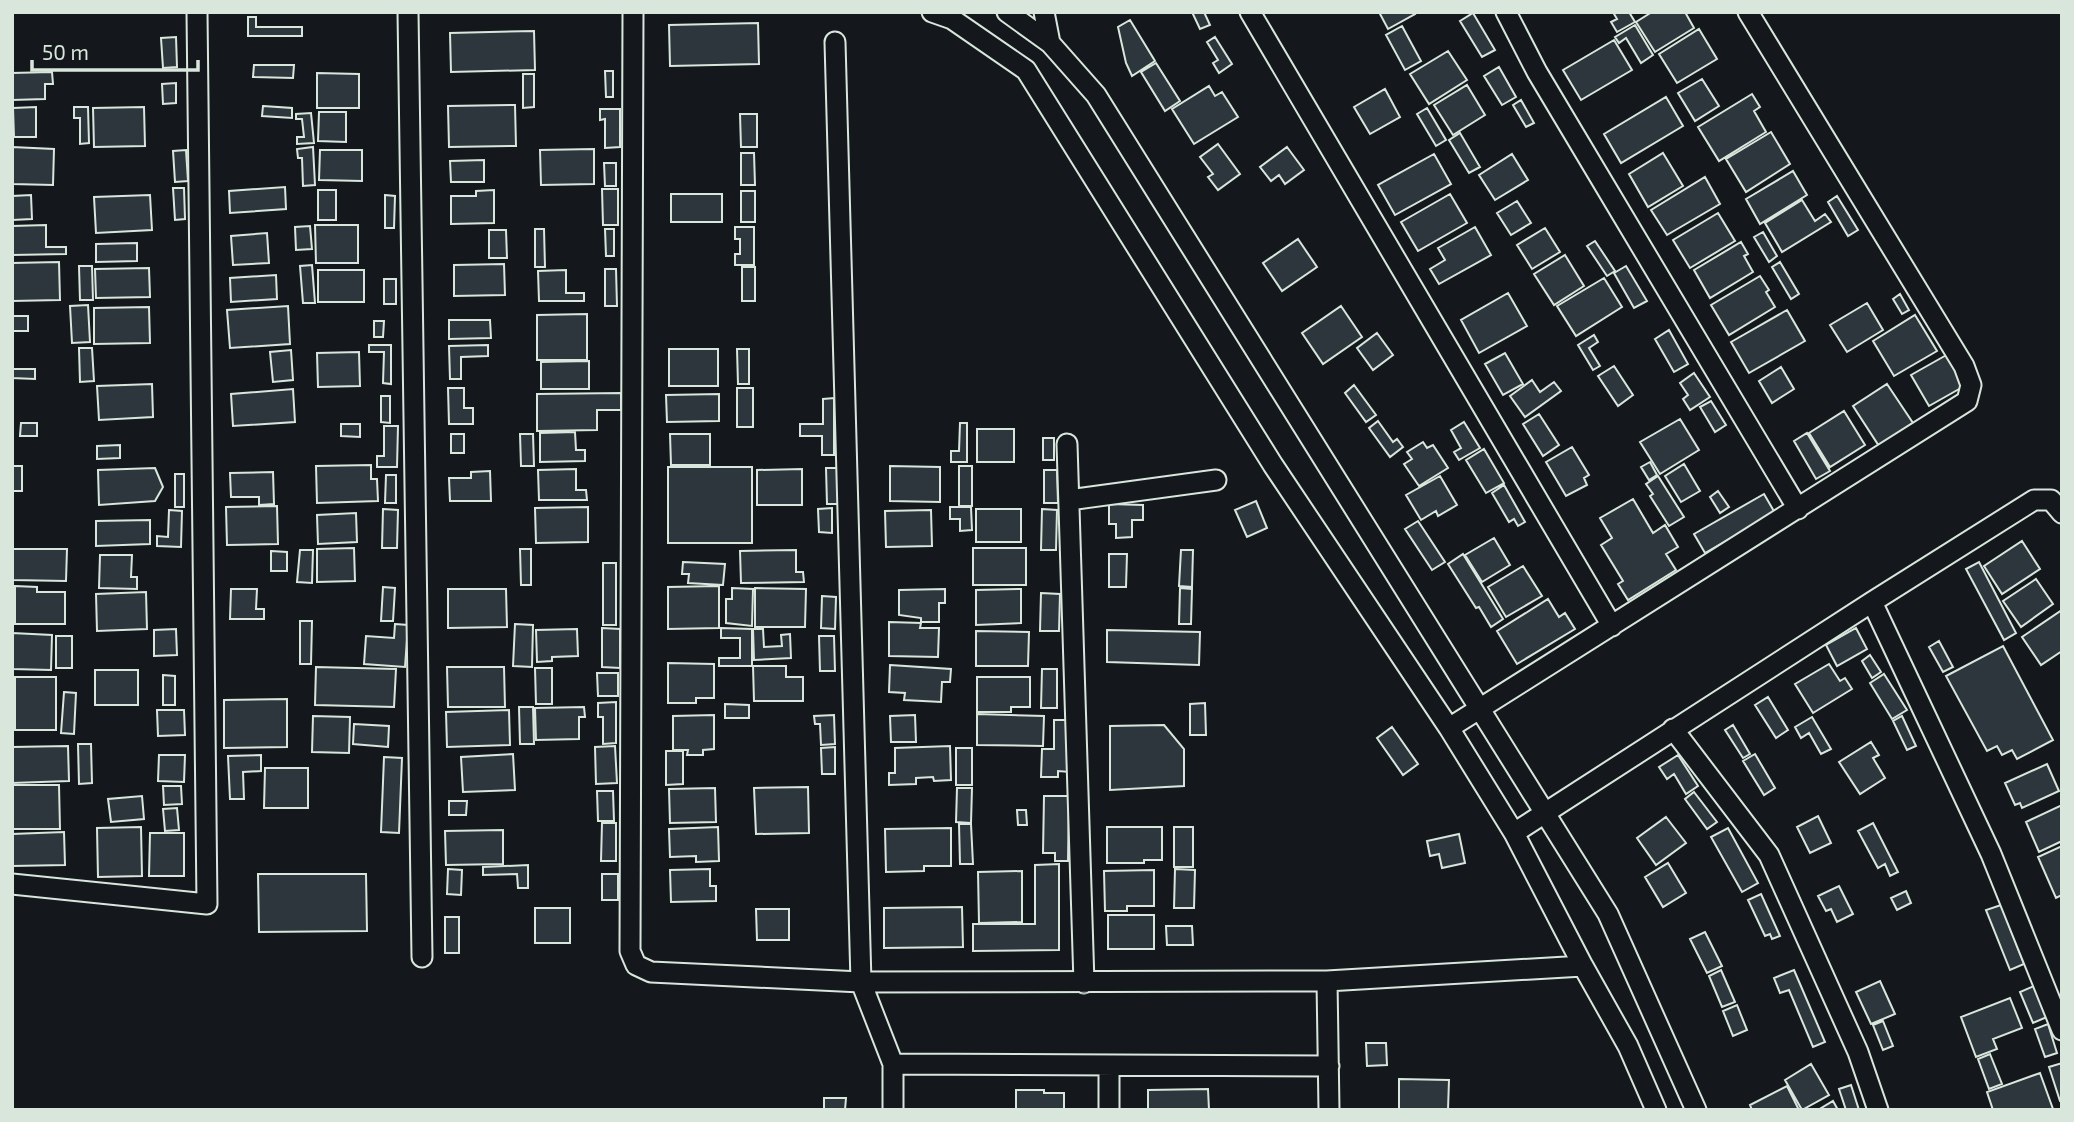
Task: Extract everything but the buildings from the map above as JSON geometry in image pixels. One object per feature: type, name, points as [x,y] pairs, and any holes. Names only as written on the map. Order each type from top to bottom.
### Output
[{"type":"street","points":[[12,884],[207,904],[197,12]]},
{"type":"street","points":[[408,12],[422,957]]},
{"type":"street","points":[[633,12],[630,951],[636,965],[651,972],[861,982],[1084,983],[1327,981],[1583,966]]},
{"type":"street","points":[[932,12],[953,19],[1026,70],[1273,466],[1449,728],[1514,833],[1628,1046],[1656,1110]]},
{"type":"street","points":[[1007,12],[1051,43],[1096,95],[1608,914],[1696,1110]]},
{"type":"street","points":[[1044,12],[1051,43]]},
{"type":"street","points":[[1250,12],[1612,626]]},
{"type":"street","points":[[1506,12],[1537,72],[1798,509]]},
{"type":"street","points":[[1449,728],[1967,401],[1970,385],[1964,366],[1748,12]]},
{"type":"street","points":[[835,43],[861,982],[893,1064],[893,1110]]},
{"type":"street","points":[[1068,444],[1084,983]]},
{"type":"street","points":[[1069,500],[1216,480]]},
{"type":"street","points":[[1514,833],[2034,500],[2051,500],[2062,513]]},
{"type":"street","points":[[1872,602],[1991,854],[2062,1030]]},
{"type":"street","points":[[1673,729],[1769,855],[1858,1052],[1878,1110]]},
{"type":"street","points":[[1327,981],[1329,1110]]},
{"type":"street","points":[[893,1064],[1329,1066]]},
{"type":"street","points":[[1109,1065],[1109,1110]]}]
